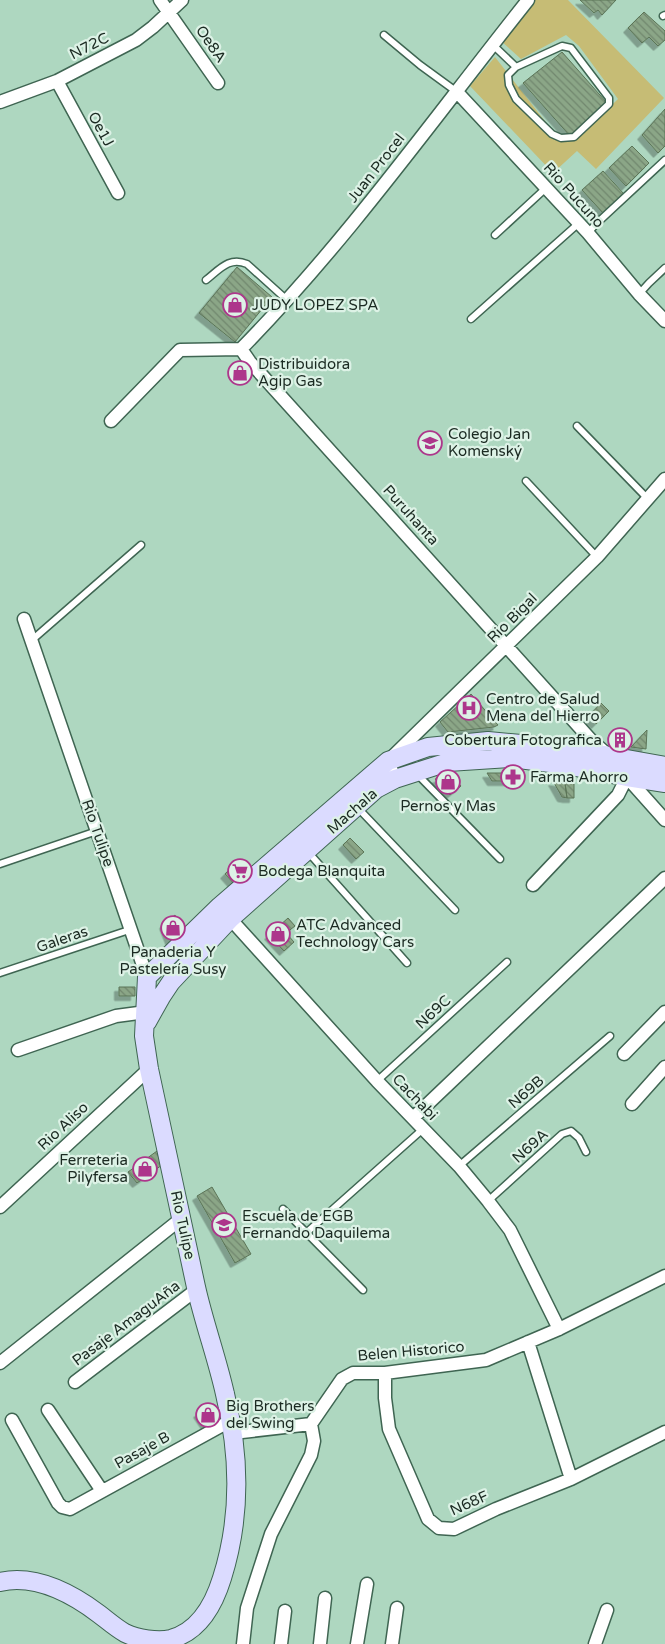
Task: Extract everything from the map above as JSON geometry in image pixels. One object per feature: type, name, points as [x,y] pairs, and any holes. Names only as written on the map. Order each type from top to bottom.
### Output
[{"type":"main road","name":"Machala","points":[[146,1019],[171,982],[225,912],[388,761],[428,747],[488,741],[565,748],[665,766]]},
{"type":"main road","name":"Machala","points":[[147,977],[225,912],[307,850],[376,789],[395,779],[448,762],[511,758],[566,765],[665,783]]},
{"type":"main road","name":"Rio Tulipe","points":[[0,1582],[20,1580],[52,1587],[68,1594],[97,1612],[121,1638],[169,1639],[181,1636],[195,1627],[212,1604],[231,1551],[236,1512],[236,1463],[232,1427],[226,1395],[196,1290],[145,1049],[147,977]]},
{"type":"street","name":"Oe8A","points":[[160,0],[218,83]]},
{"type":"street","name":"N72C","points":[[0,102],[57,80],[136,40],[154,27],[182,0]]},
{"type":"street","name":"Juan Procel","points":[[241,349],[287,300],[347,230],[528,0]]},
{"type":"street","name":"Oe1J","points":[[57,80],[118,192]]},
{"type":"street","name":"Rio Pucuno","points":[[457,92],[579,223],[639,294],[665,321]]},
{"type":"street","points":[[111,421],[180,350],[241,349]]},
{"type":"street","name":"Puruhanta","points":[[241,349],[250,362],[665,820]]},
{"type":"street","name":"Rio Bigal","points":[[388,761],[597,557],[665,479]]},
{"type":"street","name":"Rio Tulipe","points":[[24,619],[147,977]]},
{"type":"street","points":[[388,761],[395,779]]},
{"type":"street","points":[[533,885],[618,795],[628,777]]},
{"type":"street","points":[[413,1118],[665,878]]},
{"type":"street","name":"Cachabi","points":[[225,912],[377,1081],[459,1166],[488,1201],[510,1230],[558,1329]]},
{"type":"street","points":[[624,1054],[665,1012]]},
{"type":"street","points":[[18,1050],[116,1016],[146,1019]]},
{"type":"street","points":[[632,1104],[665,1067]]},
{"type":"street","name":"Rio Aliso","points":[[0,1207],[149,1069]]},
{"type":"street","points":[[0,1363],[182,1218]]},
{"type":"street","name":"Belen Historico","points":[[311,1424],[342,1379],[353,1373],[385,1373],[486,1360],[558,1329],[665,1276]]},
{"type":"street","name":"Pasaje AmaguAña","points":[[75,1382],[196,1290]]},
{"type":"street","points":[[528,1342],[571,1479]]},
{"type":"street","name":"N68F","points":[[385,1373],[385,1398],[389,1429],[428,1520],[439,1528],[454,1529],[496,1509],[571,1479],[665,1432]]},
{"type":"street","points":[[48,1410],[102,1491]]},
{"type":"street","name":"Pasaje B","points":[[12,1420],[58,1503],[62,1507],[70,1509],[102,1491],[232,1427]]},
{"type":"street","points":[[232,1427],[311,1424],[314,1441],[311,1455],[271,1534],[247,1608],[243,1644]]},
{"type":"street","points":[[357,1644],[367,1584]]},
{"type":"street","points":[[320,1644],[325,1598]]},
{"type":"street","points":[[392,1644],[397,1608]]},
{"type":"street","points":[[595,1644],[607,1610]]},
{"type":"street","points":[[281,1644],[285,1611]]},
{"type":"lane","points":[[384,34],[420,65],[457,92]]},
{"type":"lane","points":[[493,45],[516,67]]},
{"type":"lane","points":[[562,46],[571,48],[609,98],[609,104],[574,137],[561,138],[552,134],[516,99],[509,85],[508,76],[516,67],[562,46]]},
{"type":"lane","points":[[588,233],[594,225],[665,160]]},
{"type":"lane","points":[[495,235],[546,188]]},
{"type":"lane","points":[[471,319],[579,223]]},
{"type":"lane","points":[[206,280],[231,261],[240,261],[247,264],[287,300]]},
{"type":"lane","points":[[639,294],[665,268]]},
{"type":"lane","points":[[577,426],[648,499]]},
{"type":"lane","points":[[526,481],[597,557]]},
{"type":"lane","points":[[32,640],[141,544]]},
{"type":"lane","points":[[415,772],[500,859]]},
{"type":"lane","points":[[356,806],[455,910]]},
{"type":"lane","points":[[0,864],[97,830]]},
{"type":"lane","points":[[307,850],[407,963]]},
{"type":"lane","name":"Galeras","points":[[0,973],[132,929]]},
{"type":"lane","name":"N69C","points":[[377,1081],[507,962]]},
{"type":"lane","name":"N69B","points":[[459,1166],[610,1036]]},
{"type":"lane","points":[[306,1233],[424,1129]]},
{"type":"lane","name":"N69A","points":[[488,1201],[562,1134],[571,1132],[579,1138],[586,1152]]},
{"type":"lane","points":[[283,1209],[363,1290]]},
{"type":"shaded area","points":[[535,0],[568,0],[664,98],[596,169],[577,151],[553,173],[470,86],[495,57],[555,134],[579,137],[618,99],[579,46],[566,35],[521,59],[500,40]]},
{"type":"building","points":[[580,0],[616,0],[602,15],[598,10],[594,13]]},
{"type":"building","points":[[644,12],[665,31],[665,40],[658,46],[649,37],[642,43],[628,28]]},
{"type":"building","points":[[562,52],[607,103],[570,136],[523,83]]},
{"type":"building","points":[[665,109],[665,146],[658,153],[642,135]]},
{"type":"building","points":[[632,146],[649,163],[626,186],[609,168]]},
{"type":"building","points":[[603,171],[624,194],[603,213],[582,190]]},
{"type":"building","name":"JUDY LOPEZ SPA","points":[[237,267],[272,297],[235,342],[199,313]]},
{"type":"building","name":"Centro de Salud Mena del Hierro","points":[[471,694],[498,725],[448,732],[440,722]]},
{"type":"building","points":[[601,703],[609,711],[596,724],[588,717]]},
{"type":"building","points":[[647,730],[646,749],[631,747]]},
{"type":"building","name":"Cobertura Fotografica","points":[[619,733],[627,739],[620,747],[613,740]]},
{"type":"building","points":[[487,773],[506,773],[511,781],[492,781]]},
{"type":"building","name":"Farma Ahorro","points":[[506,773],[516,773],[520,781],[511,781]]},
{"type":"building","name":"Pernos y Mas","points":[[451,775],[461,786],[450,795],[435,779]]},
{"type":"building","points":[[553,781],[565,783],[567,798],[562,797]]},
{"type":"building","points":[[565,783],[574,784],[574,798],[567,798]]},
{"type":"building","points":[[350,838],[364,852],[356,859],[343,845]]},
{"type":"building","name":"Bodega Blanquita","points":[[238,862],[248,874],[241,880],[231,868]]},
{"type":"building","points":[[231,868],[241,880],[235,885],[225,874]]},
{"type":"building","name":"Panaderia Y Pastelería Susy","points":[[175,915],[182,932],[171,942],[164,924]]},
{"type":"building","name":"ATC Advanced Technology Cars","points":[[288,918],[295,926],[286,933],[294,942],[284,951],[269,935]]},
{"type":"building","points":[[119,987],[135,987],[135,996],[119,996]]},
{"type":"building","name":"Ferreteria Pilyfersa","points":[[157,1151],[162,1165],[137,1183],[128,1172]]},
{"type":"building","name":"Escuela de EGB Fernando Daquilema","points":[[212,1187],[251,1254],[235,1263],[197,1196]]},
{"type":"building","name":"Big Brothers del Swing","points":[[214,1404],[217,1418],[206,1425],[198,1413]]},
{"type":"place","name":"JUDY LOPEZ SPA","points":[[235,305]]},
{"type":"place","name":"Distribuidora Agip Gas","points":[[240,373]]},
{"type":"place","name":"Colegio Jan Komenský","points":[[430,443]]},
{"type":"place","name":"Centro de Salud Mena del Hierro","points":[[469,708]]},
{"type":"place","name":"Cobertura Fotografica","points":[[620,740]]},
{"type":"place","name":"Farma Ahorro","points":[[513,777]]},
{"type":"place","name":"Pernos y Mas","points":[[448,782]]},
{"type":"place","name":"Bodega Blanquita","points":[[240,871]]},
{"type":"place","name":"Panaderia Y Pastelería Susy","points":[[173,928]]},
{"type":"place","name":"ATC Advanced Technology Cars","points":[[278,934]]},
{"type":"place","name":"Ferreteria Pilyfersa","points":[[145,1169]]},
{"type":"place","name":"Escuela de EGB Fernando Daquilema","points":[[224,1225]]},
{"type":"place","name":"Big Brothers del Swing","points":[[208,1415]]}]
